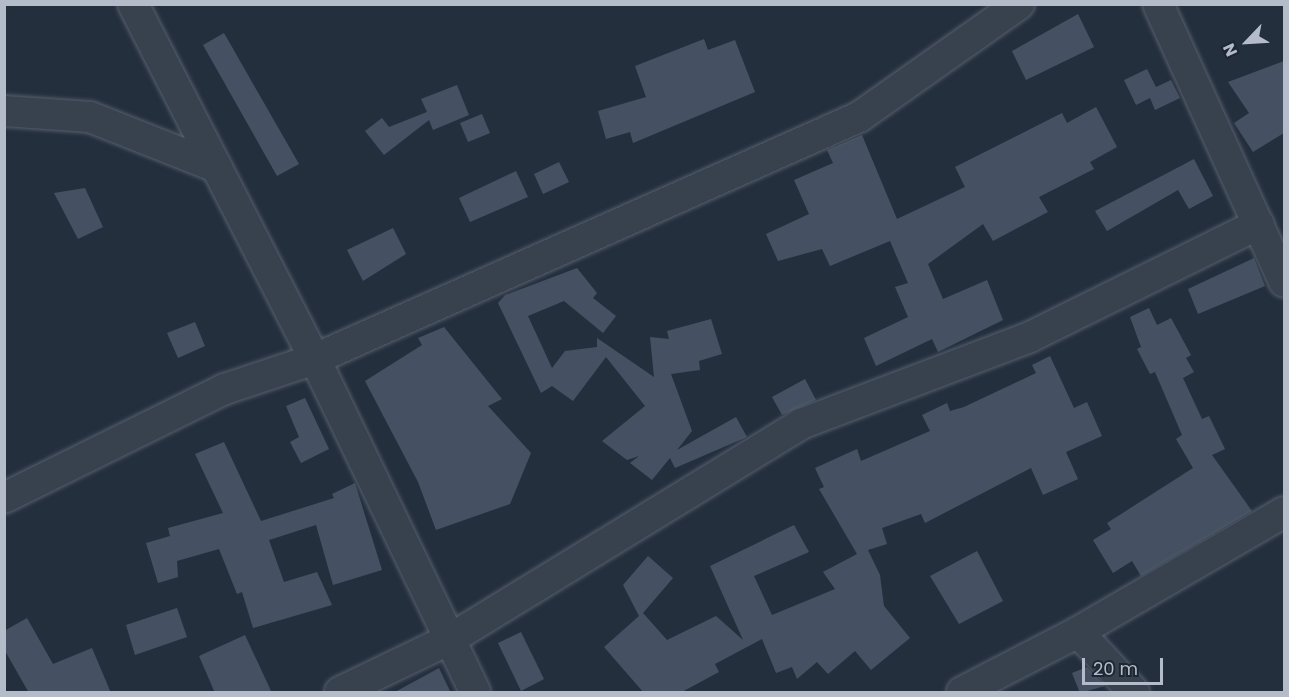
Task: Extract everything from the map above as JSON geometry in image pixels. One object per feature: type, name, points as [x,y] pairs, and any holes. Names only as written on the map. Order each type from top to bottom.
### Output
[{"type":"street","points":[[133,4],[315,359],[452,638],[475,693]]},
{"type":"street","points":[[4,498],[225,389],[315,359],[859,117],[1019,4]]},
{"type":"street","points":[[1158,4],[1284,282]]},
{"type":"street","points":[[4,111],[90,117],[216,167]]},
{"type":"street","points":[[340,693],[452,638],[801,424],[1030,337],[1259,224]]},
{"type":"street","points":[[962,693],[1078,632],[1284,512]]},
{"type":"street","points":[[1078,632],[1134,693]]},
{"type":"building","points":[[1078,14],[1094,47],[1026,80],[1012,51]]},
{"type":"building","points":[[224,33],[299,164],[277,176],[203,45]]},
{"type":"building","points":[[704,39],[708,50],[735,40],[755,92],[633,143],[630,132],[606,139],[598,111],[646,97],[635,66]]},
{"type":"building","points":[[1284,61],[1284,133],[1253,152],[1234,123],[1249,113],[1228,82]]},
{"type":"building","points":[[1147,69],[1156,87],[1171,80],[1180,98],[1155,110],[1150,98],[1136,105],[1124,80]]},
{"type":"building","points":[[457,85],[469,115],[433,130],[429,120],[384,155],[365,131],[382,118],[389,127],[427,112],[421,99]]},
{"type":"building","points":[[1096,107],[1117,147],[1090,162],[1094,169],[1039,197],[1048,212],[993,241],[983,224],[928,264],[943,299],[987,280],[1003,320],[938,352],[932,339],[876,366],[864,338],[908,317],[895,287],[908,283],[890,241],[830,266],[822,249],[778,261],[766,234],[809,214],[794,180],[833,163],[827,150],[862,135],[897,219],[965,187],[955,167],[1062,113],[1067,123]]},
{"type":"building","points":[[482,114],[490,133],[468,142],[460,123]]},
{"type":"building","points":[[1194,159],[1213,196],[1189,209],[1178,190],[1107,231],[1095,211]]},
{"type":"building","points":[[559,162],[569,182],[543,194],[534,174]]},
{"type":"building","points":[[516,171],[528,197],[470,222],[459,198]]},
{"type":"building","points":[[85,188],[103,227],[78,239],[54,193]]},
{"type":"building","points":[[393,228],[406,254],[363,281],[347,250]]},
{"type":"building","points":[[1254,258],[1265,286],[1198,314],[1188,289]]},
{"type":"building","points":[[577,268],[597,293],[593,298],[616,316],[603,333],[564,301],[528,316],[552,368],[565,351],[597,347],[597,338],[654,377],[650,337],[669,339],[667,331],[711,319],[722,354],[699,361],[700,370],[671,374],[692,431],[677,450],[736,417],[747,437],[675,468],[670,458],[652,480],[630,463],[639,456],[627,460],[602,441],[645,406],[606,357],[573,401],[552,386],[541,393],[498,303],[505,295]]},
{"type":"building","points":[[1149,308],[1157,325],[1171,318],[1191,355],[1186,358],[1194,372],[1183,378],[1202,419],[1209,416],[1225,449],[1212,455],[1252,511],[1141,576],[1132,561],[1113,573],[1093,540],[1111,529],[1107,523],[1193,468],[1176,439],[1182,435],[1155,372],[1150,374],[1137,349],[1141,347],[1130,317]]},
{"type":"building","points":[[195,322],[205,346],[178,358],[167,333]]},
{"type":"building","points":[[444,327],[502,399],[488,406],[531,453],[510,504],[436,530],[418,482],[365,381],[422,345],[418,338]]},
{"type":"building","points":[[1050,356],[1074,408],[1087,402],[1102,436],[1066,452],[1078,479],[1043,495],[1031,468],[925,523],[921,514],[882,528],[887,544],[868,550],[880,575],[884,606],[910,638],[871,670],[855,651],[828,674],[817,662],[797,679],[792,667],[776,673],[762,639],[715,664],[719,672],[680,693],[644,693],[604,647],[639,616],[623,585],[648,556],[673,578],[643,613],[667,640],[716,616],[743,640],[710,566],[794,525],[809,552],[754,576],[772,615],[835,589],[823,572],[857,554],[819,489],[824,487],[815,468],[857,449],[861,461],[930,431],[922,415],[947,403],[950,411],[964,407],[1036,373],[1032,365]]},
{"type":"building","points":[[805,379],[816,400],[782,415],[772,397]]},
{"type":"building","points":[[305,398],[329,449],[301,463],[290,442],[299,437],[286,406]]},
{"type":"building","points":[[224,442],[261,521],[334,498],[332,494],[355,483],[382,570],[333,585],[316,525],[269,540],[284,582],[317,572],[332,605],[253,628],[242,592],[237,594],[219,549],[177,561],[178,577],[158,583],[146,543],[170,536],[168,528],[223,513],[195,454]]},
{"type":"building","points":[[977,551],[1003,601],[959,624],[930,576]]},
{"type":"building","points":[[177,608],[187,637],[135,655],[126,625]]},
{"type":"building","points":[[27,618],[53,664],[92,648],[111,693],[29,693],[4,649],[4,631]]},
{"type":"building","points":[[521,632],[544,679],[521,691],[498,643]]},
{"type":"building","points":[[245,635],[272,693],[215,693],[199,656]]},
{"type":"building","points":[[1087,667],[1105,686],[1080,693],[1072,673]]},
{"type":"building","points":[[439,668],[451,693],[393,693]]}]
